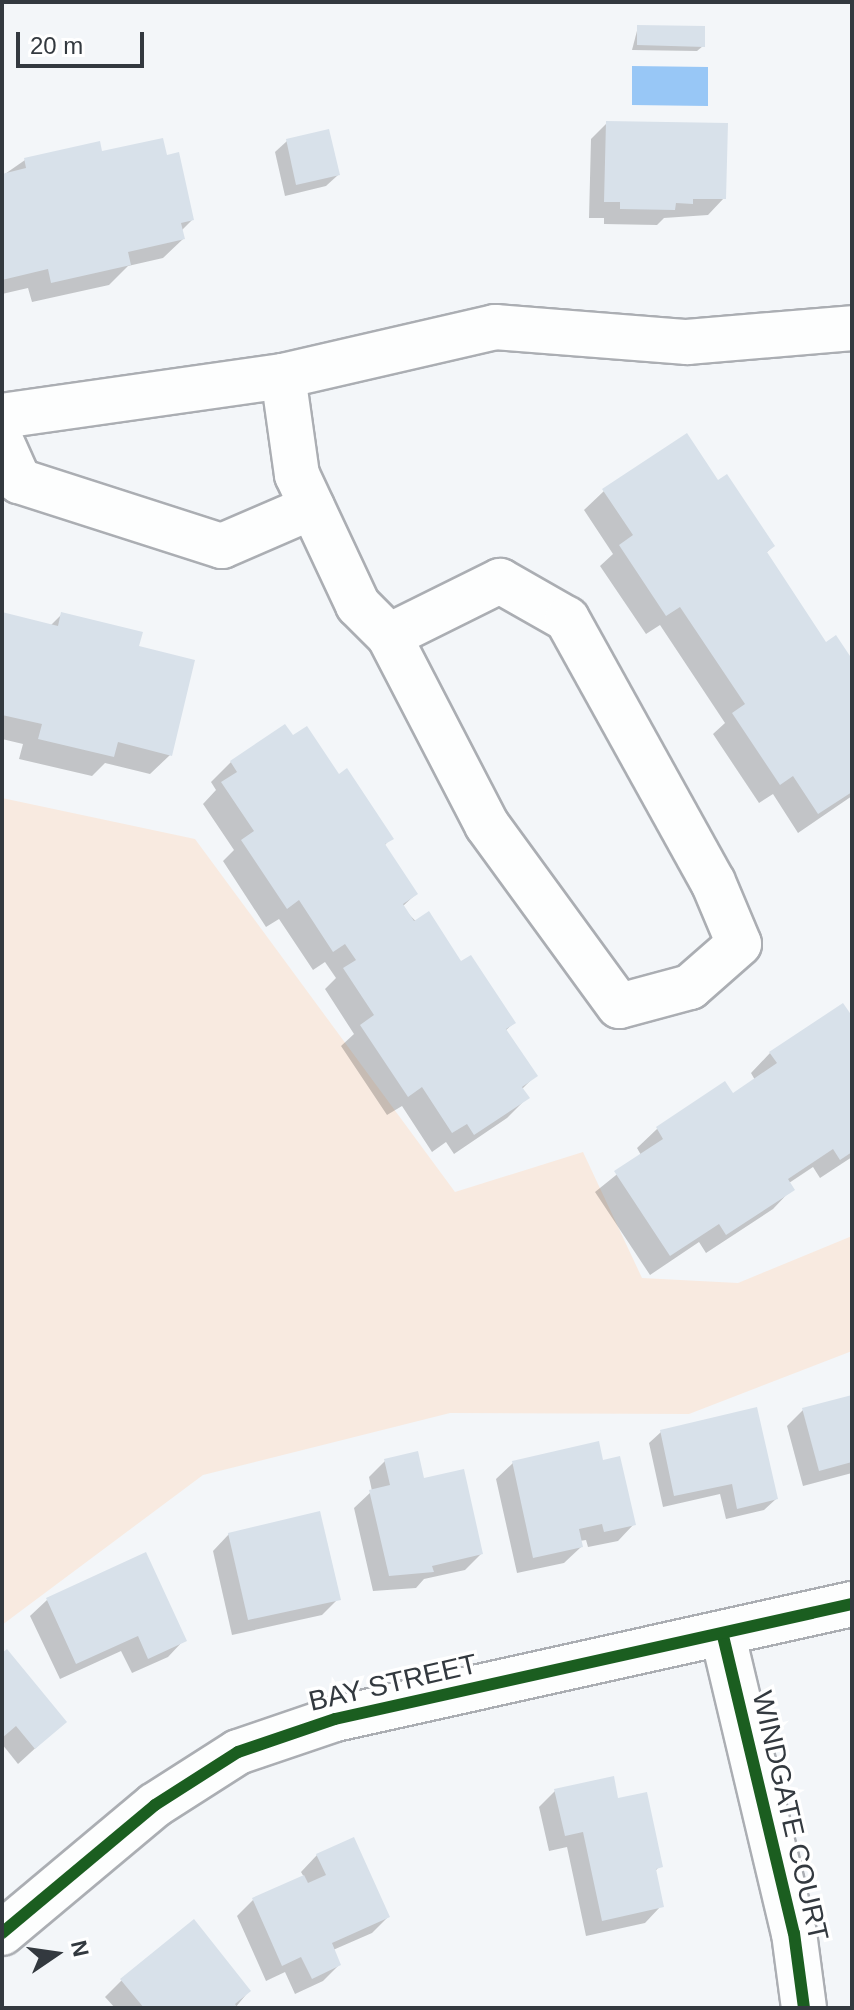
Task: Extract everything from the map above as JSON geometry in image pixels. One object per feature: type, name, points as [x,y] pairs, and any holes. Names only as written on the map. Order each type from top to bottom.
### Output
[{"type":"street","points":[[2,416],[283,376],[495,327],[687,342],[852,328]]},
{"type":"street","points":[[283,376],[297,475],[358,605],[389,636],[487,825],[619,1006],[690,987],[739,944],[713,882],[567,619],[500,581],[389,636]]},
{"type":"street","points":[[2,443],[19,481],[222,546],[312,507]]},
{"type":"street","name":"BAY STREET","points":[[2,1933],[155,1805],[238,1752],[335,1719],[723,1636],[852,1604]]},
{"type":"street","name":"WINDGATE COURT","points":[[723,1636],[794,1933],[804,2008]]},
{"type":"shaded area","points":[[2,798],[195,839],[455,1192],[583,1152],[642,1278],[738,1283],[852,1236],[852,1351],[689,1414],[450,1413],[203,1475],[2,1625]]},
{"type":"water","points":[[632,66],[708,67],[708,106],[632,105]]},
{"type":"building","points":[[637,25],[705,26],[705,47],[637,45]]},
{"type":"building","points":[[606,121],[728,123],[726,199],[693,199],[693,204],[676,203],[675,210],[620,209],[620,202],[604,202]]},
{"type":"building","points":[[329,129],[340,175],[296,185],[286,139]]},
{"type":"building","points":[[163,138],[167,155],[179,152],[194,220],[181,223],[185,239],[128,252],[131,265],[51,283],[48,269],[2,280],[2,174],[26,168],[24,158],[100,141],[102,151]]},
{"type":"building","points":[[687,433],[718,480],[727,474],[775,546],[767,552],[826,642],[836,635],[852,659],[852,792],[818,814],[793,776],[780,785],[732,713],[745,704],[680,607],[666,616],[619,545],[633,535],[602,489]]},
{"type":"building","points":[[2,612],[58,626],[61,612],[143,632],[139,646],[195,660],[172,756],[118,742],[114,757],[38,739],[42,724],[2,715]]},
{"type":"building","points":[[285,724],[293,735],[307,726],[339,774],[347,768],[394,839],[385,844],[418,894],[403,904],[414,921],[429,911],[461,961],[471,955],[516,1023],[506,1029],[538,1076],[522,1087],[530,1098],[474,1135],[467,1124],[452,1133],[422,1087],[408,1097],[360,1025],[374,1015],[343,968],[356,960],[345,944],[333,952],[299,900],[287,909],[241,840],[254,831],[221,782],[237,772],[230,761]]},
{"type":"building","points":[[843,1003],[852,1016],[852,1152],[840,1160],[833,1149],[788,1179],[795,1190],[726,1235],[719,1224],[670,1256],[614,1171],[663,1139],[656,1127],[725,1081],[733,1093],[777,1063],[769,1052]]},
{"type":"building","points":[[852,1395],[852,1462],[819,1471],[802,1408]]},
{"type":"building","points":[[757,1407],[778,1499],[737,1509],[732,1484],[674,1496],[660,1430]]},
{"type":"building","points":[[599,1441],[603,1460],[620,1456],[636,1525],[604,1532],[602,1524],[579,1529],[583,1547],[533,1558],[512,1461]]},
{"type":"building","points":[[418,1451],[424,1478],[464,1469],[483,1554],[432,1566],[434,1572],[389,1576],[369,1490],[390,1485],[384,1459]]},
{"type":"building","points":[[320,1511],[341,1600],[248,1620],[228,1533]]},
{"type":"building","points":[[146,1552],[187,1641],[148,1659],[138,1636],[76,1664],[46,1598]]},
{"type":"building","points":[[7,1649],[67,1722],[35,1749],[16,1726],[2,1738],[2,1653]]},
{"type":"building","points":[[614,1776],[618,1798],[647,1792],[663,1867],[656,1869],[664,1907],[602,1921],[583,1832],[565,1836],[554,1789]]},
{"type":"building","points":[[354,1837],[390,1917],[332,1943],[341,1965],[312,1979],[301,1957],[282,1966],[252,1898],[304,1875],[308,1883],[326,1875],[316,1854]]},
{"type":"building","points":[[194,1919],[251,1991],[235,2004],[238,2008],[144,2008],[120,1979]]},
{"type":"cycle path","points":[[2,1933],[155,1805],[238,1752],[335,1719],[852,1604]]},
{"type":"cycle path","points":[[723,1636],[794,1933],[804,2008]]}]
